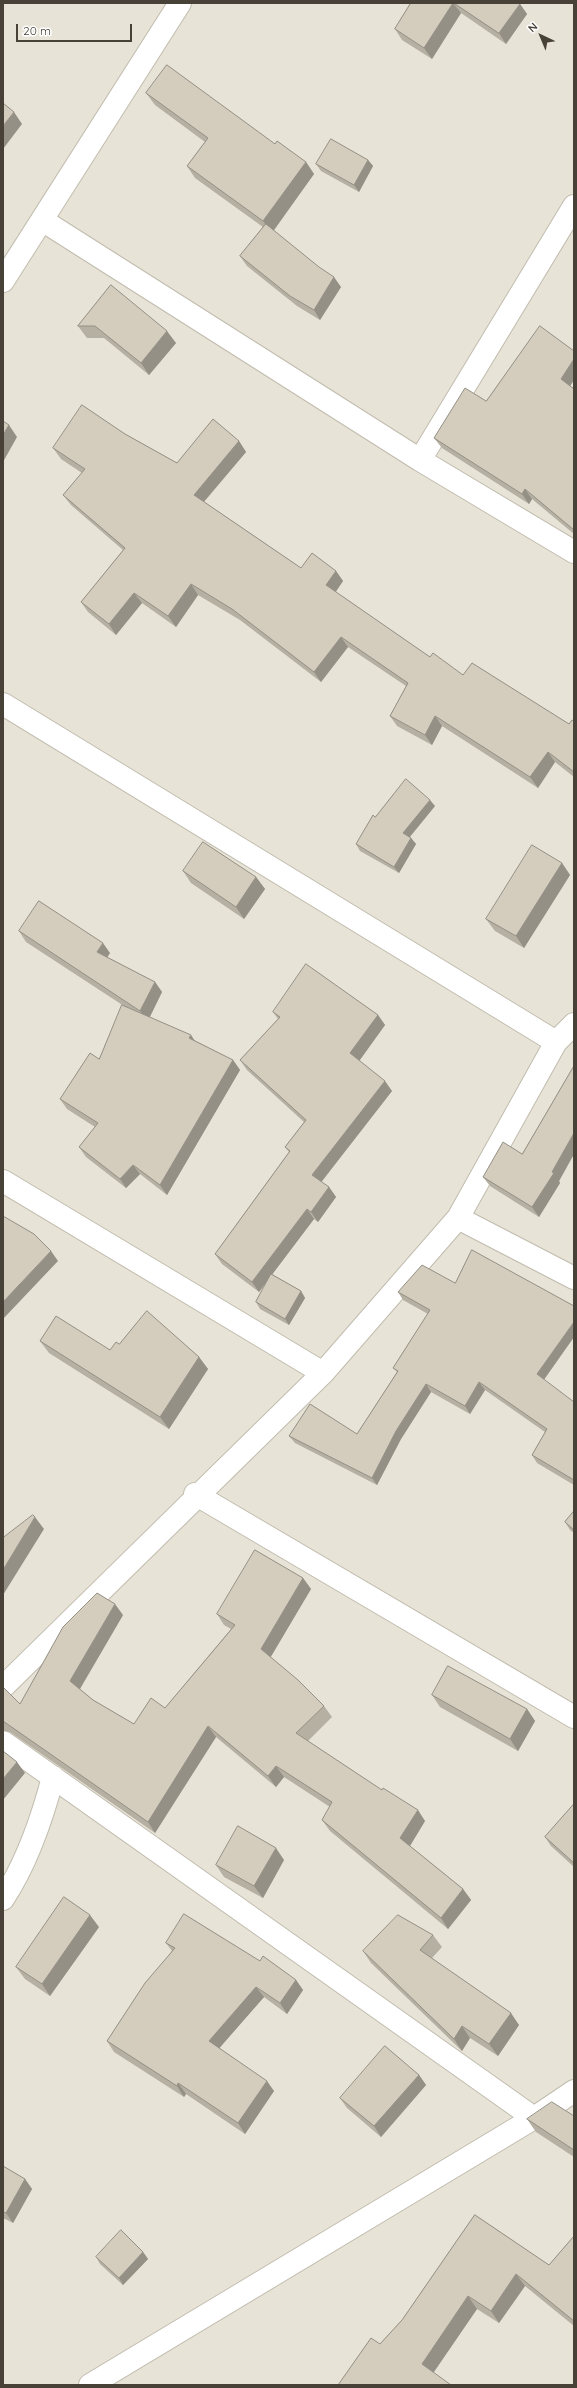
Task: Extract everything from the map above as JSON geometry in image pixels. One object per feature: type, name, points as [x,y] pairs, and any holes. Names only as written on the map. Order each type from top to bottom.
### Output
[{"type":"street","points":[[3,281],[180,3]]},
{"type":"street","points":[[420,460],[574,206]]},
{"type":"street","points":[[42,220],[420,460],[574,552]]},
{"type":"street","points":[[3,704],[556,1042]]},
{"type":"street","points":[[3,1687],[196,1495],[323,1373],[458,1218],[556,1042],[574,1024]]},
{"type":"street","points":[[3,1181],[323,1373]]},
{"type":"street","points":[[458,1218],[574,1278]]},
{"type":"street","points":[[196,1495],[574,1717]]},
{"type":"street","points":[[3,1742],[534,2118]]},
{"type":"street","points":[[3,1899],[14,1882],[45,1808],[53,1777]]},
{"type":"street","points":[[90,2385],[534,2118],[574,2091]]},
{"type":"shaded area","points":[[3,3],[574,3],[574,2385],[3,2385]]},
{"type":"building","points":[[411,3],[453,3],[424,48],[395,29]]},
{"type":"building","points":[[454,3],[519,3],[520,4],[499,33]]},
{"type":"building","points":[[167,65],[275,144],[277,141],[306,162],[263,221],[187,166],[208,138],[146,93]]},
{"type":"building","points":[[3,103],[14,112],[3,126]]},
{"type":"building","points":[[331,139],[368,160],[354,185],[316,164]]},
{"type":"building","points":[[266,224],[319,267],[334,277],[314,310],[290,296],[240,256]]},
{"type":"building","points":[[111,285],[167,331],[141,363],[95,326],[78,326]]},
{"type":"building","points":[[540,326],[574,351],[574,359],[561,379],[574,389],[574,530],[525,489],[522,494],[434,438],[465,388],[486,401]]},
{"type":"building","points":[[82,405],[125,434],[177,463],[213,419],[239,441],[194,495],[301,568],[312,553],[336,571],[326,585],[430,657],[433,653],[463,675],[472,663],[569,724],[572,720],[574,721],[574,772],[548,752],[530,777],[435,716],[425,735],[390,716],[408,683],[341,637],[314,672],[232,609],[191,584],[168,616],[134,593],[109,624],[81,602],[125,548],[63,495],[85,469],[53,448]]},
{"type":"building","points":[[3,421],[9,425],[3,435]]},
{"type":"building","points":[[406,779],[430,800],[403,833],[411,838],[394,867],[356,844],[373,815],[375,817]]},
{"type":"building","points":[[203,842],[256,877],[236,907],[183,871]]},
{"type":"building","points":[[532,845],[562,863],[516,936],[486,919]]},
{"type":"building","points":[[39,901],[103,943],[97,952],[155,982],[140,1011],[19,931]]},
{"type":"building","points":[[306,964],[378,1015],[350,1053],[385,1081],[312,1175],[329,1187],[311,1212],[307,1209],[252,1282],[215,1254],[290,1151],[285,1147],[306,1120],[240,1060],[280,1017],[273,1012]]},
{"type":"building","points":[[122,1005],[191,1035],[189,1038],[233,1060],[160,1185],[133,1165],[120,1179],[79,1147],[98,1123],[60,1099],[90,1053],[99,1059]]},
{"type":"building","points":[[574,1066],[574,1133],[552,1172],[554,1173],[532,1207],[483,1177],[503,1142],[522,1154]]},
{"type":"building","points":[[3,1216],[34,1234],[51,1251],[3,1302]]},
{"type":"building","points":[[472,1250],[574,1306],[574,1322],[537,1374],[574,1402],[574,1480],[532,1455],[547,1429],[479,1382],[465,1406],[426,1384],[396,1431],[372,1478],[289,1436],[310,1404],[357,1434],[398,1371],[393,1368],[430,1310],[398,1292],[422,1265],[455,1283]]},
{"type":"building","points":[[271,1274],[301,1291],[285,1319],[256,1302]]},
{"type":"building","points":[[147,1311],[199,1357],[160,1417],[40,1341],[56,1316],[110,1350],[116,1342],[119,1344]]},
{"type":"building","points":[[574,1511],[574,1530],[565,1522]]},
{"type":"building","points":[[33,1515],[35,1517],[3,1570],[3,1538]]},
{"type":"building","points":[[255,1550],[303,1578],[261,1649],[298,1680],[324,1706],[296,1733],[382,1790],[383,1788],[418,1810],[400,1838],[463,1889],[441,1918],[322,1820],[332,1802],[276,1766],[268,1776],[208,1726],[148,1822],[3,1721],[3,1687],[20,1704],[63,1627],[97,1593],[115,1604],[70,1681],[93,1700],[134,1724],[151,1698],[165,1708],[235,1625],[217,1614]]},
{"type":"building","points":[[448,1666],[527,1709],[510,1739],[432,1695]]},
{"type":"building","points":[[3,1751],[17,1762],[3,1779]]},
{"type":"building","points":[[574,1804],[574,1863],[545,1837]]},
{"type":"building","points":[[238,1826],[276,1848],[254,1886],[216,1865]]},
{"type":"building","points":[[64,1897],[90,1915],[42,1984],[16,1967]]},
{"type":"building","points":[[184,1914],[260,1961],[263,1956],[296,1980],[280,2003],[256,1987],[209,2041],[267,2081],[238,2123],[178,2083],[177,2086],[107,2041],[145,1983],[175,1948],[166,1943]]},
{"type":"building","points":[[398,1915],[433,1935],[420,1950],[511,2013],[489,2044],[462,2026],[454,2039],[363,1951]]},
{"type":"building","points":[[385,2046],[419,2075],[374,2126],[340,2098]]},
{"type":"building","points":[[552,2102],[574,2116],[574,2150],[527,2119]]},
{"type":"building","points":[[3,2166],[25,2179],[6,2213],[3,2212]]},
{"type":"building","points":[[475,2215],[549,2265],[574,2236],[574,2321],[516,2274],[491,2311],[468,2296],[422,2364],[451,2385],[338,2385],[371,2338],[380,2344],[402,2320]]},
{"type":"building","points":[[121,2230],[143,2252],[119,2278],[96,2257]]}]
